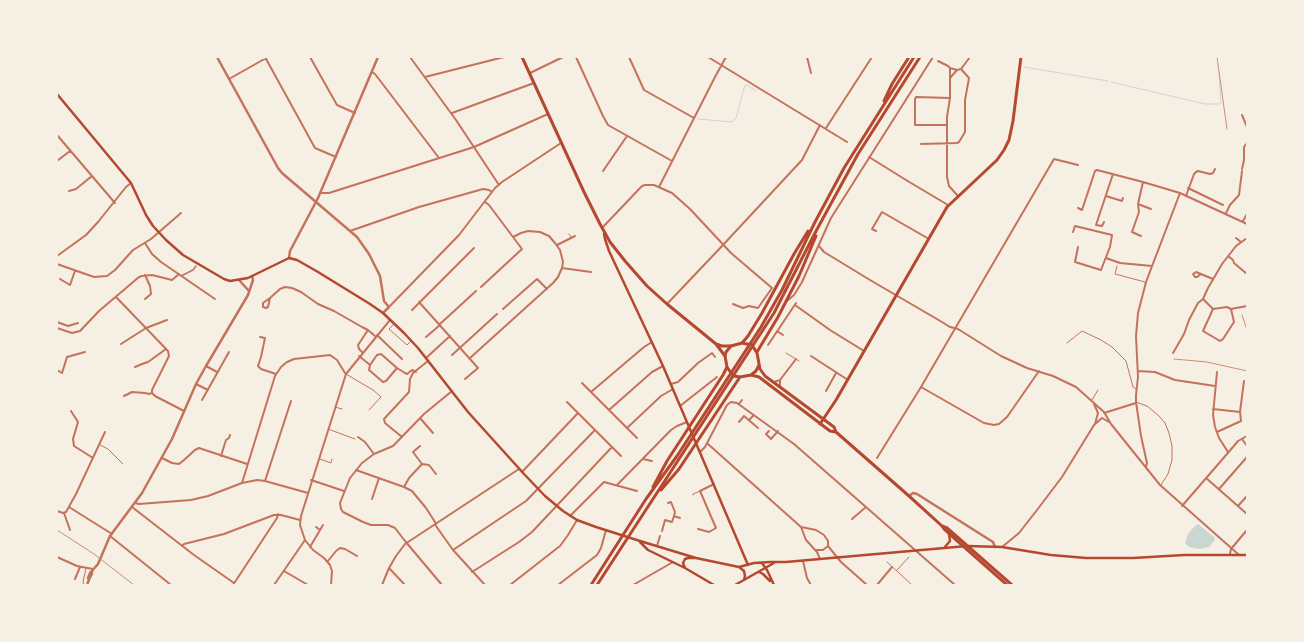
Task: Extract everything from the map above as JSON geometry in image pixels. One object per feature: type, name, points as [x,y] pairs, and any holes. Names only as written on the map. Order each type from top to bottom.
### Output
[{"type":"main road","points":[[522,57],[602,228],[615,249],[639,278],[667,304],[716,344],[725,356],[727,367],[731,373],[740,378]]},
{"type":"main road","points":[[878,113],[892,84],[909,57]]},
{"type":"main road","points":[[591,585],[646,499],[677,456],[761,327],[782,290],[815,222],[844,168],[914,57]]},
{"type":"main road","points":[[597,585],[713,408],[782,299],[858,154],[920,57]]},
{"type":"main road","points":[[820,424],[848,380],[948,205],[997,160],[1007,145],[1014,121],[1021,57]]},
{"type":"main road","points":[[57,94],[131,183],[149,220],[158,232],[175,249],[190,260],[227,281],[239,280],[252,276],[281,261],[293,258],[383,313],[412,341],[472,416],[519,469],[556,506],[577,520],[640,542],[696,558],[739,567],[770,562],[803,561],[962,546],[1002,547],[1050,555],[1086,558],[1133,558],[1230,554],[1247,555]]},
{"type":"main road","points":[[742,343],[771,300],[794,254],[815,222]]},
{"type":"main road","points":[[757,353],[786,302],[806,261],[820,225]]},
{"type":"main road","points":[[604,232],[605,240],[611,254],[664,366],[748,565]]},
{"type":"main road","points":[[611,254],[615,249]]},
{"type":"main road","points":[[716,344],[731,346],[742,343],[752,346],[757,353],[759,365],[765,376],[834,427],[836,432],[1007,585]]},
{"type":"main road","points":[[725,356],[727,350],[731,346]]},
{"type":"main road","points":[[651,502],[678,469],[734,384],[740,378],[751,375],[756,371],[759,365]]},
{"type":"main road","points":[[646,499],[667,461],[727,367]]},
{"type":"main road","points":[[751,375],[762,379],[830,432],[836,432]]},
{"type":"main road","points":[[942,526],[947,528],[1012,585]]},
{"type":"main road","points":[[943,548],[950,541],[949,534]]},
{"type":"main road","points":[[962,541],[962,546]]},
{"type":"main road","points":[[640,542],[648,550],[685,568],[714,585]]},
{"type":"main road","points":[[648,550],[652,545]]},
{"type":"main road","points":[[979,556],[978,552],[982,547]]},
{"type":"main road","points":[[685,568],[683,562],[685,559],[696,558]]},
{"type":"main road","points":[[762,563],[773,584]]},
{"type":"main road","points":[[736,585],[774,563]]},
{"type":"main road","points":[[739,567],[744,571],[743,581]]},
{"type":"main road","points":[[759,572],[773,584]]},
{"type":"street","points":[[217,57],[278,168],[350,231],[363,245],[380,276],[384,301],[389,307]]},
{"type":"street","points":[[229,79],[266,57],[316,148],[336,157]]},
{"type":"street","points":[[310,57],[337,105],[355,113]]},
{"type":"street","points":[[289,258],[290,251],[321,193],[378,57]]},
{"type":"street","points":[[410,57],[452,113],[499,185]]},
{"type":"street","points":[[425,77],[504,57]]},
{"type":"street","points":[[530,74],[563,57]]},
{"type":"street","points":[[576,57],[606,122],[611,127],[626,136],[672,161]]},
{"type":"street","points":[[629,57],[644,90],[694,118]]},
{"type":"street","points":[[708,57],[847,142]]},
{"type":"street","points":[[659,187],[726,57]]},
{"type":"street","points":[[807,57],[811,73]]},
{"type":"street","points":[[826,128],[872,57]]},
{"type":"street","points":[[786,302],[790,300],[798,288],[831,218],[933,57]]},
{"type":"street","points":[[938,61],[957,70],[961,69],[970,57]]},
{"type":"street","points":[[950,68],[950,98],[947,125],[947,182],[958,196]]},
{"type":"street","points":[[921,144],[958,143],[964,132],[965,100],[969,80],[968,76],[961,69]]},
{"type":"street","points":[[950,79],[957,70]]},
{"type":"street","points":[[372,72],[376,74],[439,158]]},
{"type":"street","points":[[452,113],[534,83]]},
{"type":"street","points":[[947,125],[915,125],[915,99],[916,97],[950,98]]},
{"type":"street","points":[[321,193],[329,193],[474,147],[548,114]]},
{"type":"street","points":[[1242,115],[1247,127]]},
{"type":"street","points":[[667,304],[802,160],[820,125]]},
{"type":"street","points":[[57,135],[115,203]]},
{"type":"street","points":[[603,171],[626,136]]},
{"type":"street","points":[[1226,213],[1233,201],[1239,195],[1244,160],[1244,147],[1247,143],[1246,140]]},
{"type":"street","points":[[383,313],[459,235],[499,185],[561,143]]},
{"type":"street","points":[[57,161],[70,151]]},
{"type":"street","points":[[869,157],[948,205]]},
{"type":"street","points":[[877,458],[921,387],[1054,159],[1078,165]]},
{"type":"street","points":[[1186,196],[1194,174],[1198,170],[1210,174],[1213,173],[1215,169]]},
{"type":"street","points":[[1078,208],[1082,210],[1095,171],[1097,170],[1143,182],[1186,196],[1226,213],[1247,224]]},
{"type":"street","points":[[1104,222],[1102,226],[1096,225],[1113,174]]},
{"type":"street","points":[[69,191],[76,190],[92,176]]},
{"type":"street","points":[[1141,236],[1132,232],[1139,212],[1138,204],[1143,182]]},
{"type":"street","points":[[57,256],[86,235],[131,183]]},
{"type":"street","points":[[602,228],[642,186],[649,185],[659,187],[672,193],[681,200],[723,245],[772,288],[758,308],[749,306],[743,308],[733,304]]},
{"type":"street","points":[[1188,188],[1223,205]]},
{"type":"street","points":[[350,231],[419,208],[486,189],[492,192]]},
{"type":"street","points":[[1146,467],[1147,462],[1136,402],[1138,371],[1136,336],[1138,313],[1146,282],[1180,194]]},
{"type":"street","points":[[1106,196],[1122,201],[1123,198]]},
{"type":"street","points":[[481,287],[522,249],[489,205],[485,202]]},
{"type":"street","points":[[1138,204],[1151,208]]},
{"type":"street","points":[[876,231],[872,229],[882,212],[929,238]]},
{"type":"street","points":[[57,264],[94,277],[107,276],[115,270],[133,250],[181,213]]},
{"type":"street","points":[[1243,221],[1247,214]]},
{"type":"street","points":[[1074,232],[1075,226],[1112,235],[1110,247],[1101,270],[1074,262],[1078,247]]},
{"type":"street","points":[[470,358],[547,289],[556,280],[562,268],[562,258],[557,245],[548,236],[536,231],[524,232],[513,237]]},
{"type":"street","points":[[557,245],[574,236]]},
{"type":"street","points":[[1236,238],[1241,242]]},
{"type":"street","points":[[1173,353],[1184,334],[1189,320],[1198,303],[1203,299],[1213,279],[1228,256],[1241,242],[1247,238]]},
{"type":"street","points":[[144,243],[156,258],[215,299]]},
{"type":"street","points":[[819,246],[824,252],[896,296],[942,322],[958,329],[1001,356],[1027,368],[1053,376],[1073,385],[1093,402],[1103,413],[1160,485],[1238,554]]},
{"type":"street","points":[[412,310],[474,248]]},
{"type":"street","points":[[1228,256],[1247,274]]},
{"type":"street","points":[[1106,258],[1120,263],[1152,266]]},
{"type":"street","points":[[57,328],[72,333],[77,333],[136,278],[145,275],[152,275],[172,280],[193,270],[196,266]]},
{"type":"street","points":[[562,268],[591,272]]},
{"type":"street","points":[[60,279],[70,285],[75,271]]},
{"type":"street","points":[[1200,274],[1213,279]]},
{"type":"street","points":[[145,275],[150,286],[151,294]]},
{"type":"street","points":[[87,585],[90,572],[98,563],[111,535],[135,503],[162,458],[196,384],[248,295],[253,280],[252,276]]},
{"type":"street","points":[[503,309],[537,278],[547,289]]},
{"type":"street","points":[[239,280],[249,291]]},
{"type":"street","points":[[270,298],[268,307],[263,307],[263,303],[283,288],[289,287],[301,292],[318,304],[368,330],[402,359]]},
{"type":"street","points":[[426,337],[476,291]]},
{"type":"street","points":[[151,294],[155,295]]},
{"type":"street","points":[[145,299],[151,294]]},
{"type":"street","points":[[116,297],[166,349],[169,356],[152,390],[152,394]]},
{"type":"street","points":[[1203,299],[1204,302],[1213,309],[1227,307],[1231,310],[1247,306]]},
{"type":"street","points":[[419,302],[478,368],[465,379]]},
{"type":"street","points":[[768,345],[796,304],[836,334],[864,351]]},
{"type":"street","points":[[1213,309],[1203,331],[1220,341],[1223,339],[1234,322],[1231,310]]},
{"type":"street","points":[[452,355],[497,314]]},
{"type":"street","points":[[121,344],[146,328],[167,320]]},
{"type":"street","points":[[331,585],[332,571],[328,561],[305,540],[301,529],[300,520],[334,407],[346,374],[362,352],[390,320]]},
{"type":"street","points":[[57,322],[68,326],[78,323]]},
{"type":"street","points":[[362,352],[358,345],[368,330]]},
{"type":"street","points":[[777,331],[783,335]]},
{"type":"street","points":[[426,358],[450,336]]},
{"type":"street","points":[[260,337],[265,338],[258,366],[261,369],[276,374]]},
{"type":"street","points":[[591,392],[644,347],[653,342]]},
{"type":"street","points":[[135,368],[148,362],[166,349]]},
{"type":"street","points":[[57,370],[62,373],[67,357],[85,352]]},
{"type":"street","points":[[202,400],[229,352]]},
{"type":"street","points":[[671,384],[678,382],[698,363],[712,353],[715,357]]},
{"type":"street","points":[[397,368],[386,381],[383,382],[369,370],[370,364],[381,354],[405,373],[407,374],[412,370],[416,372]]},
{"type":"street","points":[[242,483],[276,374],[281,367],[290,361],[326,355],[334,357],[346,374]]},
{"type":"street","points":[[359,356],[370,364]]},
{"type":"street","points":[[811,356],[848,380]]},
{"type":"street","points":[[774,382],[780,380],[796,359]]},
{"type":"street","points":[[402,437],[385,423],[384,419],[409,392],[410,379],[428,361]]},
{"type":"street","points":[[206,366],[218,372]]},
{"type":"street","points":[[609,410],[652,372],[664,366]]},
{"type":"street","points":[[921,387],[984,423],[994,425],[999,424],[1007,417],[1039,371]]},
{"type":"street","points":[[1138,371],[1155,372],[1175,380],[1215,386]]},
{"type":"street","points":[[1217,372],[1213,409],[1214,421],[1222,444],[1228,452]]},
{"type":"street","points":[[826,391],[836,373]]},
{"type":"street","points":[[680,406],[717,377]]},
{"type":"street","points":[[780,380],[780,386]]},
{"type":"street","points":[[1217,432],[1241,420],[1240,412],[1244,381]]},
{"type":"street","points":[[582,383],[637,438]]},
{"type":"street","points":[[196,384],[208,390]]},
{"type":"street","points":[[627,428],[661,396],[673,389]]},
{"type":"street","points":[[442,585],[398,531],[392,526],[367,524],[343,512],[340,503],[350,478],[366,459],[393,446],[420,418],[452,391]]},
{"type":"street","points":[[124,396],[132,392],[152,394],[184,411]]},
{"type":"street","points":[[739,404],[742,400]]},
{"type":"street","points":[[265,481],[291,401]]},
{"type":"street","points":[[567,402],[621,456]]},
{"type":"street","points":[[699,451],[703,450],[708,444],[727,405],[734,402],[739,404],[778,431],[808,456],[955,585]]},
{"type":"street","points":[[1093,402],[1098,414],[1111,424]]},
{"type":"street","points":[[1098,414],[1136,402]]},
{"type":"street","points":[[1213,409],[1240,412]]},
{"type":"street","points":[[71,412],[78,422],[73,439],[74,446],[93,458]]},
{"type":"street","points":[[522,472],[578,413]]},
{"type":"street","points":[[1094,425],[1102,418],[1103,413]]},
{"type":"street","points":[[749,420],[754,414]]},
{"type":"street","points":[[1002,547],[1019,532],[1062,477],[1094,425],[1098,414]]},
{"type":"street","points":[[739,422],[744,416],[758,428]]},
{"type":"street","points":[[420,418],[433,433]]},
{"type":"street","points":[[616,485],[671,430],[686,420]]},
{"type":"street","points":[[453,550],[522,505],[539,490],[595,430]]},
{"type":"street","points":[[769,431],[766,434],[771,439],[778,431]]},
{"type":"street","points":[[64,513],[100,445],[105,432]]},
{"type":"street","points":[[221,456],[226,440],[230,435]]},
{"type":"street","points":[[1182,506],[1228,452],[1242,438],[1247,436]]},
{"type":"street","points":[[358,437],[365,442],[374,454]]},
{"type":"street","points":[[1242,438],[1247,446]]},
{"type":"street","points":[[708,444],[802,527],[808,542],[818,552],[820,559]]},
{"type":"street","points":[[420,446],[413,452],[422,464],[429,465],[436,474]]},
{"type":"street","points":[[472,572],[528,536],[612,447]]},
{"type":"street","points":[[162,458],[172,463],[179,464],[197,448],[247,464]]},
{"type":"street","points":[[1219,489],[1247,456]]},
{"type":"street","points":[[643,458],[652,461]]},
{"type":"street","points":[[404,487],[409,478],[422,464]]},
{"type":"street","points":[[382,585],[389,568],[400,550],[407,543],[519,469]]},
{"type":"street","points":[[356,470],[404,487],[415,495],[426,508],[453,550],[485,585]]},
{"type":"street","points":[[372,499],[379,478]]},
{"type":"street","points":[[1206,478],[1247,513]]},
{"type":"street","points":[[135,503],[139,504],[191,500],[208,496],[242,483],[257,480],[308,493]]},
{"type":"street","points":[[311,480],[344,491]]},
{"type":"street","points":[[570,516],[604,482],[637,491]]},
{"type":"street","points":[[698,529],[709,532],[716,528],[700,491],[714,484]]},
{"type":"street","points":[[909,496],[913,493],[917,494],[993,542],[995,547]]},
{"type":"street","points":[[1238,506],[1247,496]]},
{"type":"street","points":[[662,531],[665,520],[672,522],[675,512],[671,502],[668,503]]},
{"type":"street","points":[[68,507],[111,535],[171,585]]},
{"type":"street","points":[[132,507],[205,564],[234,584],[277,518],[278,514]]},
{"type":"street","points":[[852,519],[866,507]]},
{"type":"street","points":[[57,511],[64,513]]},
{"type":"street","points":[[64,513],[70,530]]},
{"type":"street","points":[[182,546],[184,544],[219,536],[278,514],[300,520]]},
{"type":"street","points":[[674,516],[680,518]]},
{"type":"street","points":[[510,585],[560,546],[577,520]]},
{"type":"street","points":[[310,546],[323,525]]},
{"type":"street","points":[[316,527],[320,530]]},
{"type":"street","points":[[802,527],[816,530],[824,535],[828,541],[828,546],[843,564],[867,585]]},
{"type":"street","points":[[804,533],[807,528]]},
{"type":"street","points":[[558,585],[597,555],[607,530]]},
{"type":"street","points":[[1230,554],[1231,548],[1247,530]]},
{"type":"street","points":[[657,546],[660,536]]},
{"type":"street","points":[[274,585],[305,540]]},
{"type":"street","points":[[814,549],[823,550],[828,546]]},
{"type":"street","points":[[328,561],[336,550],[340,548],[345,549],[357,556]]},
{"type":"street","points":[[57,557],[77,566],[93,570]]},
{"type":"street","points":[[803,561],[807,578],[811,585]]},
{"type":"street","points":[[633,585],[673,562]]},
{"type":"street","points":[[75,579],[80,567]]},
{"type":"street","points":[[877,585],[892,567]]},
{"type":"street","points":[[389,568],[404,585]]},
{"type":"street","points":[[284,571],[308,585]]},
{"type":"lane","points":[[569,234],[572,238]]},
{"type":"lane","points":[[1117,266],[1115,274],[1146,282]]},
{"type":"lane","points":[[394,323],[389,328],[407,345],[412,341]]},
{"type":"lane","points":[[1067,343],[1082,331],[1107,344],[1126,361],[1133,387],[1136,389]]},
{"type":"lane","points":[[786,353],[799,361]]},
{"type":"lane","points":[[346,374],[373,390],[381,397],[369,410]]},
{"type":"lane","points":[[1093,402],[1098,390]]},
{"type":"lane","points":[[1136,402],[1146,406],[1158,415],[1165,423],[1170,433],[1173,451],[1171,465],[1166,478],[1160,485]]},
{"type":"lane","points":[[334,407],[342,409]]},
{"type":"lane","points":[[328,429],[355,439]]},
{"type":"lane","points":[[100,445],[108,449],[123,464]]},
{"type":"lane","points":[[318,459],[331,462],[332,459]]},
{"type":"lane","points":[[693,495],[700,491]]},
{"type":"lane","points":[[896,570],[908,557]]},
{"type":"lane","points":[[887,562],[911,584]]},
{"type":"lane","points":[[84,585],[83,582],[86,568]]},
{"type":"shaded area","points":[[1198,524],[1215,538],[1209,547],[1200,549],[1189,547],[1185,543],[1188,534]]},
{"type":"waterway","points":[[1024,67],[1108,81]]},
{"type":"waterway","points":[[1111,82],[1205,104],[1220,104],[1219,74]]},
{"type":"waterway","points":[[698,119],[731,122],[736,118],[745,85],[756,91]]},
{"type":"railway","points":[[1217,57],[1227,129]]},
{"type":"railway","points":[[1242,315],[1247,330]]},
{"type":"railway","points":[[1174,359],[1207,362],[1247,371]]},
{"type":"railway","points":[[57,530],[94,554],[134,585]]}]
